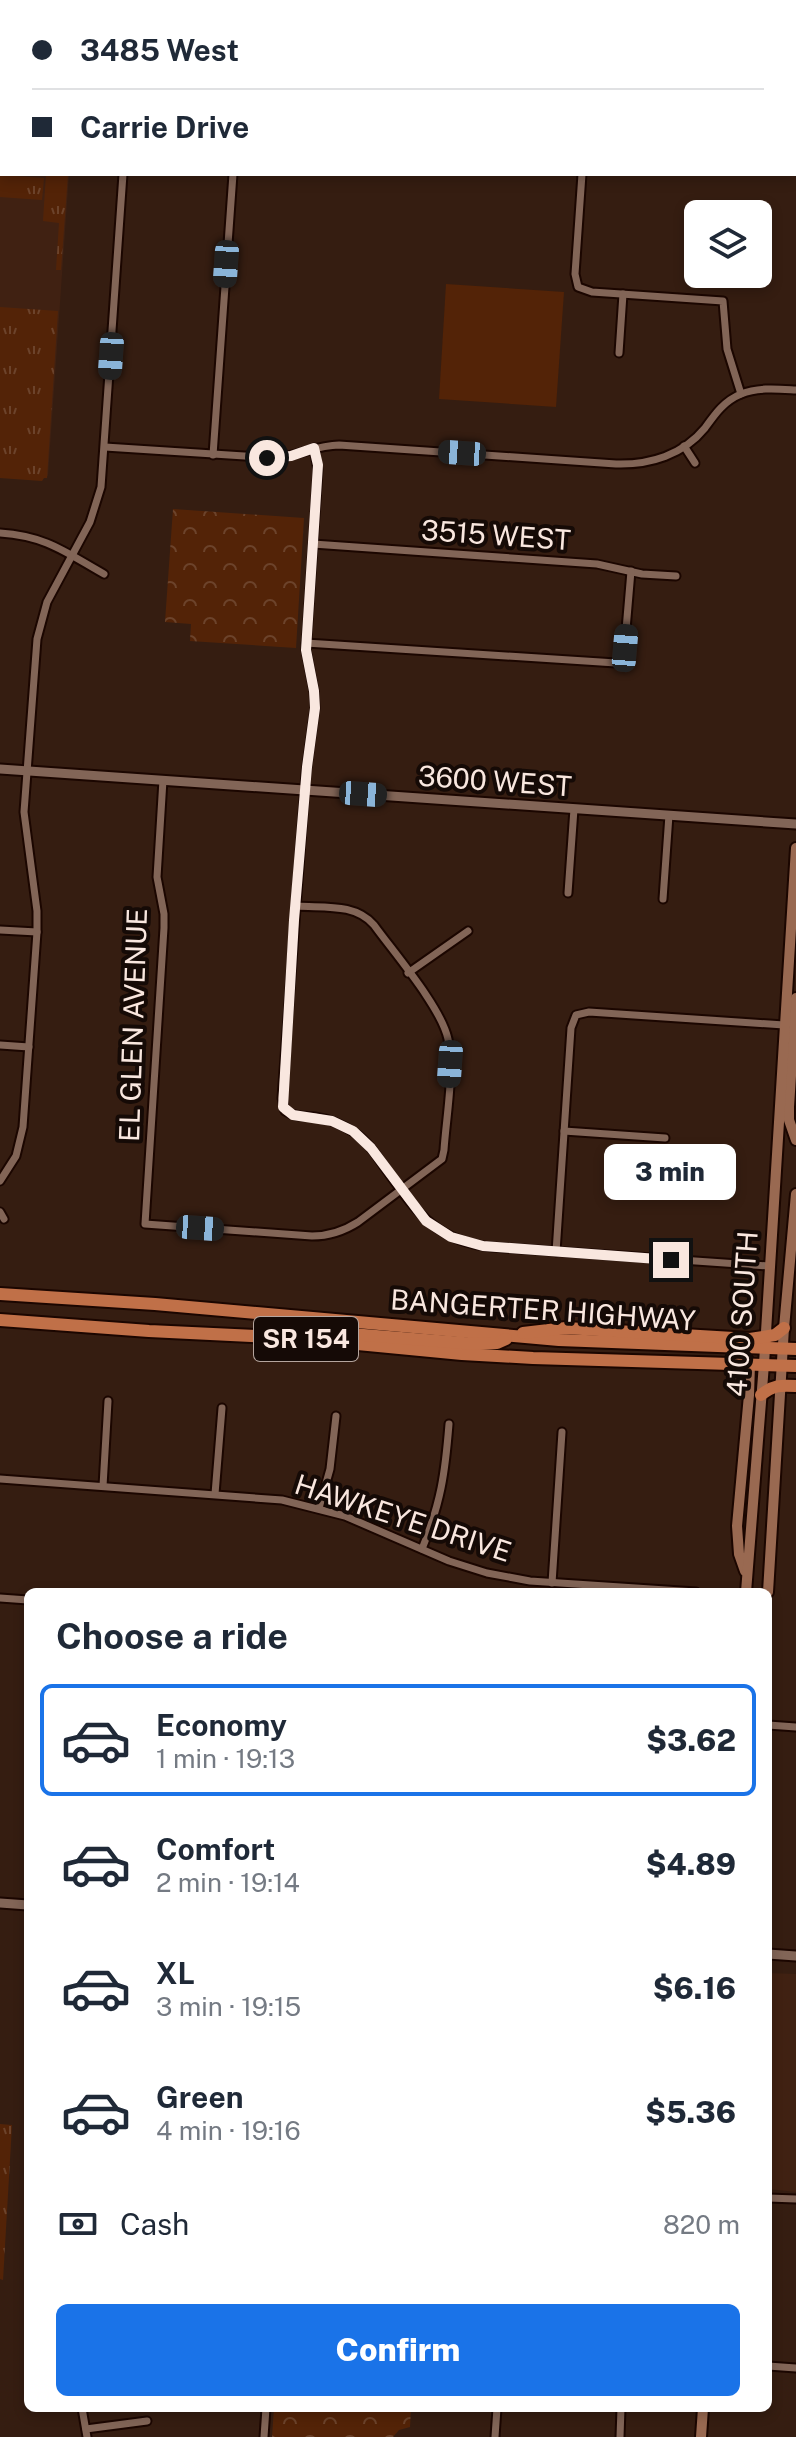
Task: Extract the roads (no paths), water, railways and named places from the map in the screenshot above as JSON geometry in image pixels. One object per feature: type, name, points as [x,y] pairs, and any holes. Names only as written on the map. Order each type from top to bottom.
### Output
[{"type":"highway","name":"BANGERTER HIGHWAY","points":[[0,1294],[320,1318],[511,1337],[733,1347],[765,1343],[789,1348]]},
{"type":"highway","name":"BANGERTER HIGHWAY","points":[[0,1320],[295,1338],[519,1358],[796,1366]]},
{"type":"highway","points":[[295,1338],[314,1331],[485,1344],[533,1330],[566,1328],[765,1343],[784,1328]]},
{"type":"highway","points":[[761,1395],[780,1385],[796,1386]]},
{"type":"main road","name":"4100 SOUTH","points":[[746,1588],[764,1364],[796,848]]},
{"type":"main road","points":[[789,950],[796,980]]},
{"type":"main road","points":[[796,998],[789,1107],[789,1120],[796,1140]]},
{"type":"main road","name":"4100 SOUTH","points":[[768,1588],[780,1385],[782,1365],[789,1348],[784,1328],[796,1194]]},
{"type":"main road","points":[[733,1347],[743,1352],[750,1364],[737,1540],[752,1588]]},
{"type":"main road","points":[[701,2437],[703,2412]]},
{"type":"street","points":[[0,1181],[12,1165],[22,1137],[29,1047],[37,911],[25,828],[24,798],[39,626],[52,589],[97,505],[105,447],[123,176]]},
{"type":"street","points":[[213,455],[233,176]]},
{"type":"street","points":[[582,176],[575,274],[578,287],[588,291],[723,301],[727,349],[741,394]]},
{"type":"street","points":[[619,353],[623,294]]},
{"type":"street","points":[[105,447],[275,458],[339,445],[629,464],[654,461],[684,446],[698,435],[722,406],[741,394],[762,389],[796,390]]},
{"type":"street","points":[[684,446],[695,463]]},
{"type":"street","points":[[314,448],[318,470],[306,656],[315,703],[294,920],[282,1098],[285,1111],[332,1121],[353,1131],[371,1148],[426,1221],[442,1233],[459,1240],[483,1246],[769,1266]]},
{"type":"street","points":[[0,533],[30,536],[104,574]]},
{"type":"street","name":"3515 WEST","points":[[313,544],[597,564],[676,576]]},
{"type":"street","points":[[306,643],[607,663],[620,660],[625,648],[631,571]]},
{"type":"street","name":"3600 WEST","points":[[0,769],[796,824]]},
{"type":"street","name":"EL GLEN AVENUE","points":[[163,780],[157,877],[164,928],[145,1224],[328,1235],[358,1222],[402,1190]]},
{"type":"street","points":[[568,893],[574,809]]},
{"type":"street","points":[[663,899],[669,815]]},
{"type":"street","points":[[297,906],[346,909],[360,913],[374,925],[442,1022],[449,1043],[450,1064],[443,1157],[402,1190]]},
{"type":"street","points":[[0,930],[37,932]]},
{"type":"street","points":[[408,973],[468,931]]},
{"type":"street","points":[[556,1252],[571,1028],[576,1015],[589,1012],[784,1025]]},
{"type":"street","points":[[0,1045],[29,1047]]},
{"type":"street","points":[[564,1131],[665,1138]]},
{"type":"street","points":[[103,1486],[108,1401]]},
{"type":"street","points":[[215,1494],[222,1408]]},
{"type":"street","points":[[319,1508],[330,1469],[336,1416]]},
{"type":"street","points":[[422,1549],[442,1490],[449,1424]]},
{"type":"street","points":[[552,1583],[562,1432]]},
{"type":"street","name":"HAWKEYE DRIVE","points":[[0,1479],[271,1498],[351,1518],[474,1570],[552,1583],[632,1588]]},
{"type":"street","points":[[516,1588],[518,1579]]},
{"type":"street","points":[[0,1598],[24,1600]]},
{"type":"street","points":[[772,1725],[796,1727]]},
{"type":"street","points":[[0,1903],[24,1905]]},
{"type":"street","points":[[772,1954],[796,1956]]},
{"type":"street","points":[[772,2198],[796,2199]]},
{"type":"street","points":[[772,2366],[796,2368]]},
{"type":"street","points":[[83,2412],[86,2433],[147,2421]]},
{"type":"street","points":[[264,2437],[266,2412]]},
{"type":"street","points":[[495,2437],[497,2412]]},
{"type":"street","points":[[620,2437],[621,2412]]}]
